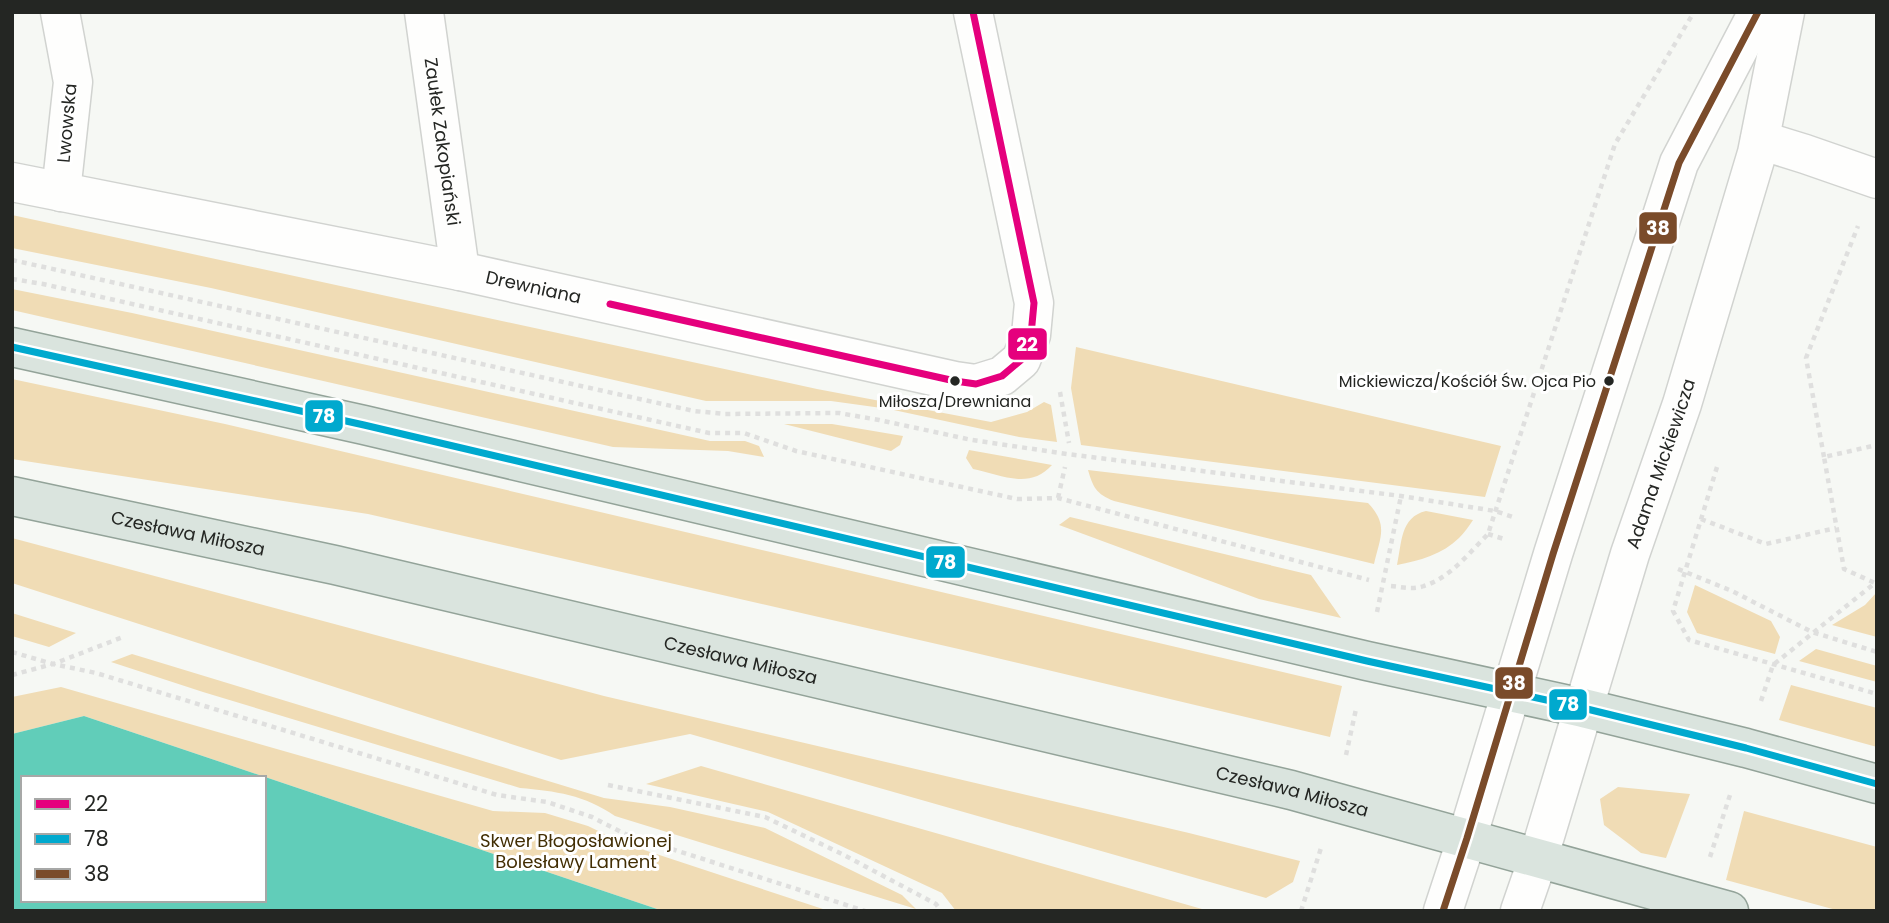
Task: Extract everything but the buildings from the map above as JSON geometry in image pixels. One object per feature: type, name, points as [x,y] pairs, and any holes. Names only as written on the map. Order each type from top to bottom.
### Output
[{"type":"main road","points":[[12,347],[364,425],[1367,661],[1583,708],[1877,784]]},
{"type":"main road","name":"Czesława Miłosza","points":[[12,496],[335,565],[1336,801],[1729,911]]},
{"type":"street","name":"Lwowska","points":[[60,12],[73,82],[61,192]]},
{"type":"street","name":"Zaułek Zakopiański","points":[[424,12],[460,271]]},
{"type":"street","name":"Drewniana","points":[[12,182],[460,271],[976,384],[1002,376],[1021,360],[1031,335],[1034,303],[973,12]]},
{"type":"street","points":[[1443,911],[1679,163],[1758,12]]},
{"type":"street","name":"Adama Mickiewicza","points":[[1520,911],[1630,554],[1682,404],[1760,140],[1785,12]]},
{"type":"street","points":[[1760,140],[1877,179]]},
{"type":"path","points":[[1391,586],[1424,586],[1443,576],[1488,534],[1615,144],[1694,12]]},
{"type":"path","points":[[1760,705],[1773,665],[1875,583],[1844,569],[1806,358],[1877,179]]},
{"type":"path","points":[[12,260],[694,411],[725,414],[839,413],[972,440],[1401,496],[1495,511],[1524,521]]},
{"type":"path","points":[[12,279],[709,433],[744,433],[796,451],[1017,499],[1058,498],[1369,580]]},
{"type":"path","points":[[1825,457],[1877,445]]},
{"type":"path","points":[[1058,498],[1065,467]]},
{"type":"path","points":[[1301,911],[1336,801],[1401,496]]},
{"type":"path","points":[[1701,519],[1766,544],[1836,528]]},
{"type":"path","points":[[1672,567],[1732,591],[1812,632],[1877,652]]},
{"type":"path","points":[[1678,594],[1673,611],[1689,640],[1877,694]]},
{"type":"path","points":[[12,675],[53,664],[123,637]]},
{"type":"path","points":[[12,652],[96,673],[497,795],[547,802],[592,817],[625,835],[866,911]]},
{"type":"path","points":[[608,785],[765,817],[936,904],[941,911]]},
{"type":"path","points":[[1708,862],[1727,806]]},
{"type":"green space","points":[[12,215],[817,389],[991,422],[1027,412],[1044,402],[1051,405],[1057,442],[1019,437],[889,409],[831,401],[706,401],[211,288],[12,248]]},
{"type":"green space","points":[[12,289],[710,441],[745,441],[759,446],[764,457],[728,451],[613,447],[12,310]]},
{"type":"green space","points":[[1076,347],[1501,446],[1485,497],[1081,445],[1071,388]]},
{"type":"green space","points":[[12,379],[225,424],[1342,686],[1330,737],[368,514],[12,459]]},
{"type":"green space","points":[[784,424],[832,424],[903,436],[900,445],[891,451]]},
{"type":"green space","points":[[969,450],[1052,465],[1034,477],[1015,479],[973,469],[966,458]]},
{"type":"green space","points":[[1088,470],[1368,503],[1381,525],[1374,564],[1114,501],[1096,489]]},
{"type":"green space","points":[[1426,511],[1473,520],[1459,538],[1438,553],[1397,565],[1407,525],[1417,514]]},
{"type":"green space","points":[[1070,517],[1311,575],[1341,618],[1259,599],[1059,525]]},
{"type":"green space","points":[[12,538],[604,696],[1300,861],[1293,882],[1266,898],[690,734],[561,760],[12,583]]},
{"type":"green space","points":[[1695,585],[1771,621],[1780,637],[1775,654],[1697,633],[1687,612]]},
{"type":"green space","points":[[1877,592],[1877,637],[1832,625],[1865,605]]},
{"type":"green space","points":[[12,613],[76,633],[49,647],[12,636]]},
{"type":"green space","points":[[1816,649],[1877,666],[1877,682],[1799,661]]},
{"type":"green space","points":[[132,654],[604,798],[670,807],[765,828],[902,895],[916,909],[615,816],[581,799],[520,788],[111,662]]},
{"type":"green space","points":[[1791,685],[1877,708],[1877,747],[1779,720]]},
{"type":"green space","name":"Skwer Błogosławionej Bolesławy Lament","points":[[61,687],[493,811],[545,813],[588,826],[623,843],[829,911],[663,911],[84,716],[12,734],[12,697]]},
{"type":"green space","points":[[701,766],[1209,911],[956,911],[942,893],[768,812],[646,784]]},
{"type":"green space","points":[[1618,787],[1690,794],[1666,858],[1641,853],[1604,825],[1600,799]]},
{"type":"green space","points":[[1744,811],[1877,847],[1877,911],[1840,911],[1726,880]]},
{"type":"shaded area","points":[[84,716],[262,776],[21,776],[21,902],[266,902],[266,777],[663,911],[12,911],[12,734]]},
{"type":"transit line","name":"22","points":[[610,304],[955,381],[976,384],[1002,376],[1021,360],[1031,335],[1034,303],[973,12]]},
{"type":"transit line","name":"38","points":[[1443,911],[1553,554],[1679,163],[1758,12]]},
{"type":"transit line","name":"78","points":[[12,347],[364,425],[1367,661],[1583,708],[1877,784]]},
{"type":"place","name":"Miłosza/Drewniana","points":[[955,381]]},
{"type":"place","name":"Mickiewicza/Kościół Św. Ojca Pio","points":[[1609,381]]}]
